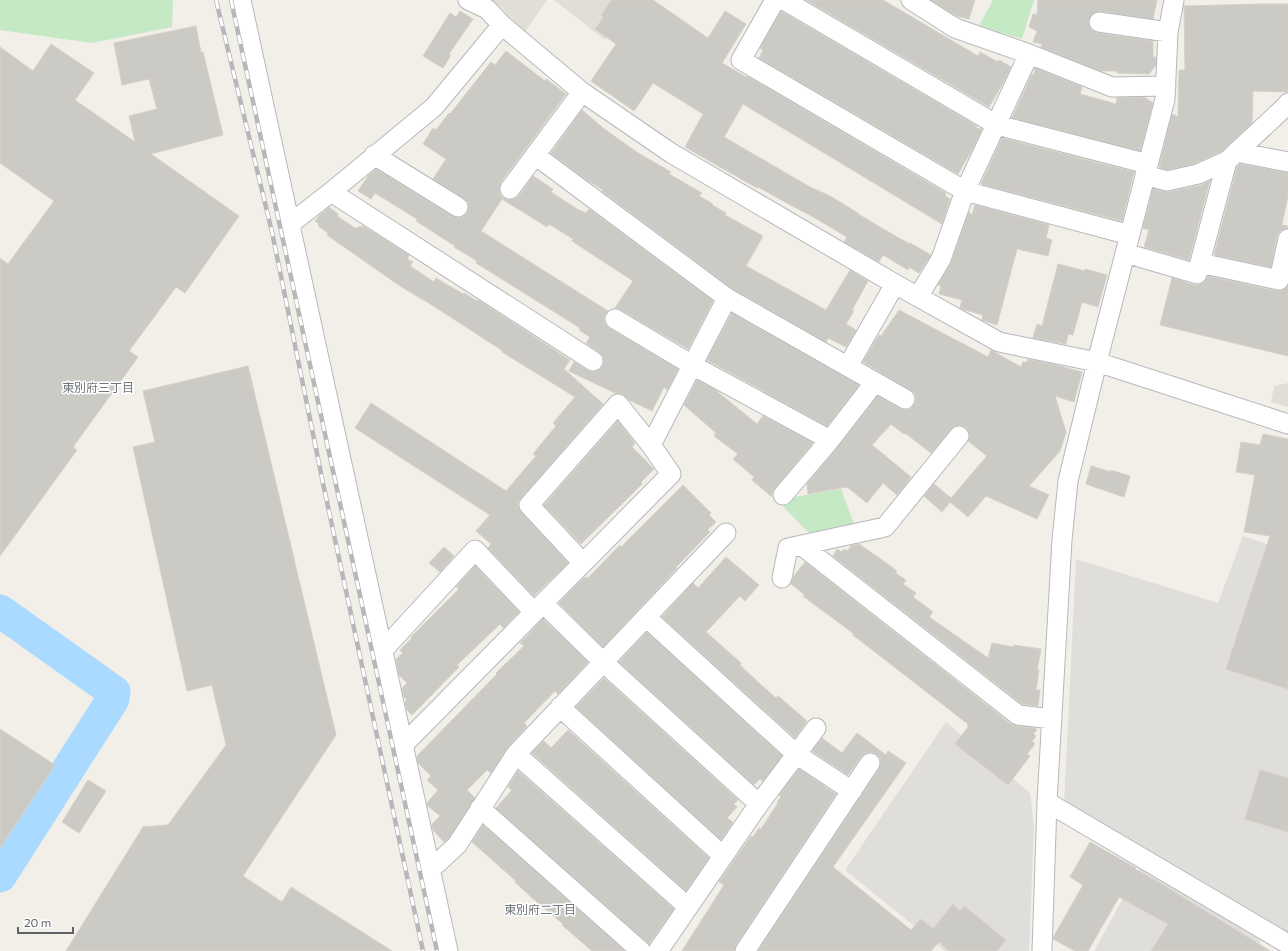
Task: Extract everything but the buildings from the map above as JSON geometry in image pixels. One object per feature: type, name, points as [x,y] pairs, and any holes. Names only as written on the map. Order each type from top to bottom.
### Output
[{"type":"street","points":[[242,0],[448,951]]},
{"type":"street","points":[[468,0],[487,9],[502,25],[582,92],[671,153],[895,284],[999,342],[1097,362],[1288,424]]},
{"type":"street","points":[[775,0],[741,60],[965,191],[1130,235]]},
{"type":"street","points":[[784,0],[997,125],[1147,170],[1167,181],[1198,174],[1231,157],[1288,103]]},
{"type":"street","points":[[911,0],[955,28],[1029,54],[1112,87],[1166,86]]},
{"type":"street","points":[[1042,951],[1047,802],[1062,540],[1068,481],[1165,99],[1168,32],[1174,0]]},
{"type":"street","points":[[1099,22],[1168,32]]},
{"type":"street","points":[[290,224],[331,192],[434,106],[502,25]]},
{"type":"street","points":[[918,297],[941,259],[965,191],[1029,54]]},
{"type":"street","points":[[510,189],[582,92]]},
{"type":"street","points":[[535,155],[727,298],[905,399]]},
{"type":"street","points":[[374,156],[458,207]]},
{"type":"street","points":[[1231,157],[1288,162]]},
{"type":"street","points":[[1125,253],[1197,274],[1231,157]]},
{"type":"street","points":[[331,192],[593,361]]},
{"type":"street","points":[[1200,263],[1279,280],[1288,239]]},
{"type":"street","points":[[848,366],[895,284]]},
{"type":"street","points":[[651,445],[727,298]]},
{"type":"street","points":[[615,319],[692,365],[830,440]]},
{"type":"street","points":[[783,495],[830,440],[875,382]]},
{"type":"street","points":[[403,745],[539,608],[671,474],[651,445],[618,404],[529,505],[583,563]]},
{"type":"street","points":[[782,578],[788,548],[886,527],[959,436]]},
{"type":"street","points":[[430,870],[457,845],[516,754],[726,533]]},
{"type":"street","points":[[801,545],[1018,715],[1052,719]]},
{"type":"street","points":[[383,650],[475,550],[539,608],[603,662],[759,804]]},
{"type":"street","points":[[646,617],[796,754],[852,791]]},
{"type":"street","points":[[560,707],[723,856]]},
{"type":"street","points":[[658,951],[759,804],[816,728]]},
{"type":"street","points":[[516,754],[688,907]]},
{"type":"street","points":[[745,951],[870,763]]},
{"type":"street","points":[[1047,802],[1288,944]]},
{"type":"street","points":[[480,808],[640,951]]},
{"type":"shaded area","points":[[486,0],[547,0],[524,33],[501,7]]},
{"type":"shaded area","points":[[554,0],[637,0],[605,40]]},
{"type":"shaded area","points":[[1288,383],[1288,407],[1271,402],[1274,386]]},
{"type":"shaded area","points":[[1243,536],[1288,551],[1288,935],[1064,804],[1076,559],[1218,603]]},
{"type":"shaded area","points":[[946,722],[1030,793],[1034,827],[1029,951],[945,951],[845,870]]},
{"type":"shaded area","points":[[1141,866],[1261,941],[1255,951],[1094,951]]},
{"type":"green space","points":[[0,0],[173,0],[172,27],[92,43],[0,30]]},
{"type":"green space","points":[[993,0],[1034,0],[1022,39],[979,26]]},
{"type":"green space","points":[[841,489],[854,524],[809,533],[782,505],[789,498]]},
{"type":"waterway","points":[[0,611],[114,692],[113,699],[0,876]]},
{"type":"railway","points":[[216,0],[272,232],[324,488],[423,951]]},
{"type":"railway","points":[[231,0],[437,951]]},
{"type":"district","name":"東別府三丁目","points":[[98,388]]},
{"type":"district","name":"東別府二丁目","points":[[540,910]]}]
